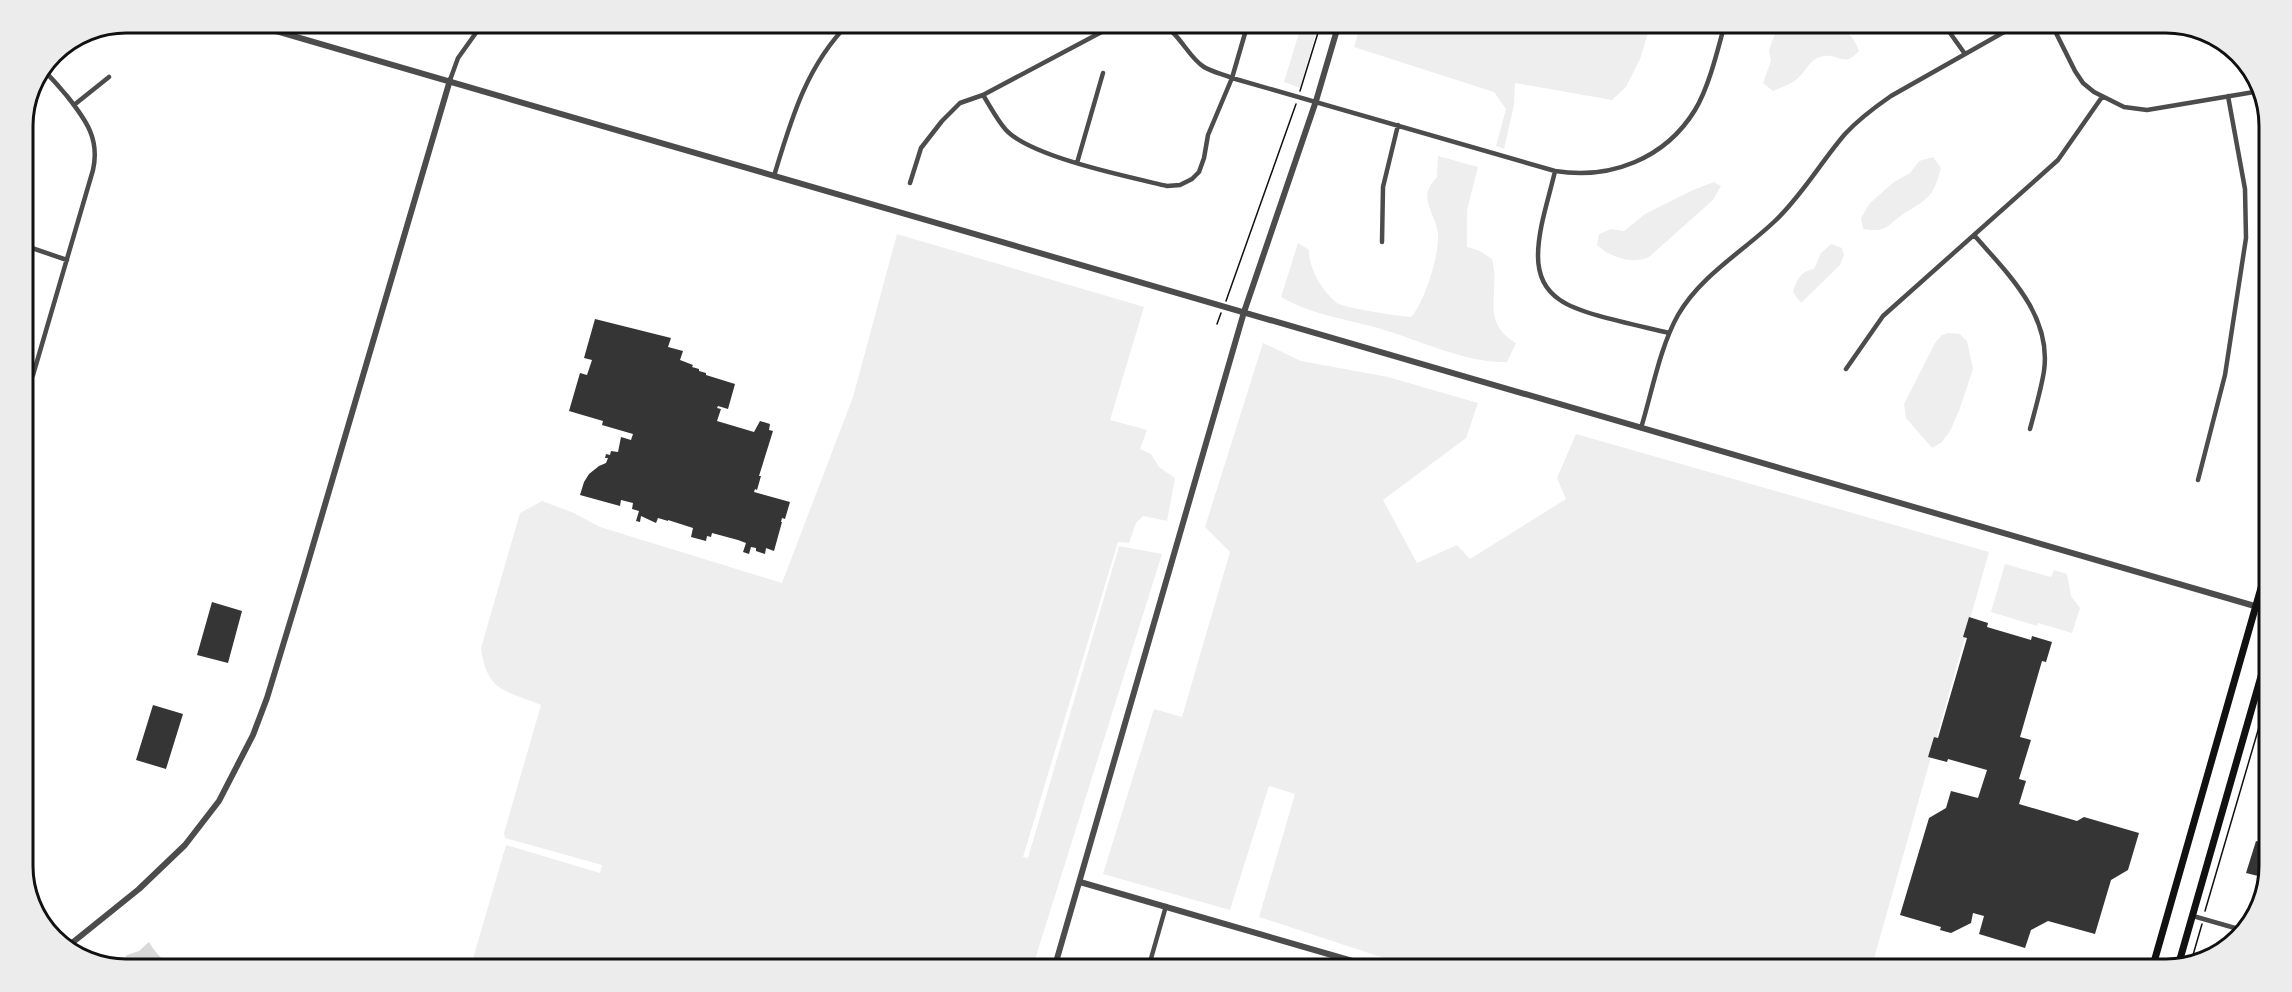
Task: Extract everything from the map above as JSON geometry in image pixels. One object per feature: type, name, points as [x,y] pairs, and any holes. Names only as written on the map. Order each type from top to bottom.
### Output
[{"type":"main road","points":[[2155,959],[2259,595]]},
{"type":"main road","points":[[2181,957],[2259,684]]},
{"type":"street","points":[[286,33],[2259,607]]},
{"type":"street","points":[[73,943],[139,889],[184,845],[219,801],[253,735],[267,698],[298,596],[450,80],[458,58],[475,33]]},
{"type":"street","points":[[774,176],[801,91],[826,49],[840,33]]},
{"type":"street","points":[[910,183],[921,148],[942,121],[960,103],[983,95],[1100,33]]},
{"type":"street","points":[[1173,33],[1203,67],[1232,78],[1555,171],[1597,173],[1623,168],[1637,162],[1670,140],[1686,122],[1700,99],[1721,33]]},
{"type":"street","points":[[983,95],[1006,130],[1021,142],[1077,163],[1167,186],[1180,185],[1192,179],[1199,172],[1208,135],[1232,78],[1245,33]]},
{"type":"street","points":[[1057,959],[1244,312],[1316,101],[1337,33]]},
{"type":"street","points":[[1951,33],[1965,54]]},
{"type":"street","points":[[1641,428],[1669,333],[1692,294],[1786,209],[1846,133],[1891,96],[2001,33]]},
{"type":"street","points":[[2056,33],[2083,83],[2102,97],[2124,107],[2147,110],[2252,92]]},
{"type":"street","points":[[1077,163],[1103,73]]},
{"type":"street","points":[[33,375],[96,156],[90,128],[74,105],[48,76]]},
{"type":"street","points":[[74,105],[109,77]]},
{"type":"street","points":[[2198,480],[2225,375],[2246,238],[2245,189],[2228,96]]},
{"type":"street","points":[[1846,369],[1883,316],[2058,160],[2102,97]]},
{"type":"street","points":[[1382,242],[1383,187],[1398,125]]},
{"type":"street","points":[[1555,171],[1538,250],[1539,270],[1547,287],[1560,300],[1575,307],[1669,333]]},
{"type":"street","points":[[1974,235],[2022,291],[2040,326],[2044,346],[2044,369],[2030,429]]},
{"type":"street","points":[[33,248],[67,260]]},
{"type":"street","points":[[1080,882],[1346,959]]},
{"type":"street","points":[[1151,959],[1166,906]]},
{"type":"street","points":[[2193,916],[2235,928]]},
{"type":"path","points":[[1231,288],[1299,96],[1318,33]]},
{"type":"path","points":[[2193,955],[2259,727]]},
{"type":"shaded area","points":[[1299,33],[1316,33],[1300,88],[1284,82]]},
{"type":"shaded area","points":[[1358,33],[1648,33],[1640,59],[1626,87],[1612,100],[1515,83],[1514,105],[1504,149],[1496,146],[1506,109],[1494,92],[1354,47]]},
{"type":"shaded area","points":[[1775,33],[1848,33],[1859,51],[1846,60],[1829,56],[1819,57],[1812,61],[1794,82],[1773,91],[1763,83],[1771,61],[1769,50]]},
{"type":"shaded area","points":[[1438,156],[1478,167],[1467,210],[1467,247],[1480,251],[1492,259],[1495,316],[1505,334],[1516,343],[1507,362],[1492,362],[1459,355],[1378,328],[1316,312],[1281,297],[1298,243],[1309,250],[1311,265],[1317,279],[1337,303],[1411,317],[1426,290],[1438,242],[1436,226],[1427,198],[1431,185],[1437,177]]},
{"type":"shaded area","points":[[1933,157],[1941,168],[1929,196],[1883,229],[1863,229],[1861,218],[1870,203],[1894,182],[1910,173],[1919,161]]},
{"type":"shaded area","points":[[1714,182],[1721,186],[1713,200],[1649,257],[1629,260],[1608,253],[1597,245],[1599,234],[1611,229],[1624,231],[1645,214]]},
{"type":"shaded area","points":[[897,234],[1144,307],[1110,420],[1147,430],[1140,449],[1151,454],[1159,467],[1175,478],[1167,521],[1143,516],[1136,523],[1129,543],[1118,542],[1023,857],[1028,858],[1119,546],[1162,554],[1035,959],[473,959],[506,845],[600,873],[602,865],[505,838],[504,833],[541,705],[508,692],[493,682],[484,663],[481,648],[520,513],[542,501],[574,513],[600,527],[782,583],[853,397]]},
{"type":"shaded area","points":[[1831,244],[1842,248],[1844,255],[1840,265],[1801,303],[1793,292],[1798,280],[1802,274],[1814,269],[1821,253]]},
{"type":"shaded area","points":[[1960,334],[1967,341],[1973,369],[1950,431],[1942,442],[1932,448],[1906,418],[1904,404],[1935,343],[1942,335]]},
{"type":"shaded area","points":[[1263,343],[1301,361],[1388,377],[1478,403],[1466,438],[1383,500],[1417,563],[1457,545],[1470,559],[1566,499],[1557,478],[1576,434],[1989,552],[1874,959],[1384,958],[1259,917],[1295,794],[1269,786],[1230,910],[1103,874],[1154,709],[1182,717],[1230,552],[1205,527]]},
{"type":"shaded area","points":[[2005,564],[2051,577],[2054,570],[2067,574],[2071,596],[2080,608],[2072,633],[2038,623],[2037,626],[1991,612]]},
{"type":"shaded area","points":[[149,942],[163,959],[124,959],[127,955],[139,951]]},
{"type":"building","points":[[595,319],[671,338],[668,347],[683,351],[680,360],[693,365],[692,367],[706,375],[735,384],[728,409],[718,406],[717,408],[721,409],[717,421],[754,432],[760,421],[770,424],[769,430],[773,431],[757,490],[755,489],[754,492],[790,502],[785,519],[782,518],[774,551],[766,548],[765,554],[751,547],[749,554],[743,552],[746,543],[738,540],[712,533],[711,537],[707,536],[706,541],[691,537],[693,528],[658,518],[656,523],[641,516],[640,522],[636,521],[639,511],[632,509],[633,503],[621,500],[620,506],[580,495],[589,474],[606,463],[608,458],[605,458],[606,454],[610,455],[611,451],[618,452],[621,437],[631,440],[633,434],[602,425],[603,421],[569,411],[580,373],[587,375],[592,360],[584,358]]},
{"type":"building","points":[[212,602],[242,611],[228,663],[197,655]]},
{"type":"building","points":[[1969,617],[1988,623],[1987,627],[2031,640],[2032,636],[2052,642],[2046,662],[2042,661],[2020,737],[2031,740],[2019,779],[2026,781],[2019,804],[2077,821],[2084,817],[2139,833],[2128,870],[2111,880],[2095,934],[2048,921],[2031,930],[2025,948],[1979,934],[1984,916],[1973,913],[1971,923],[1951,933],[1940,930],[1941,927],[1900,915],[1929,818],[1946,808],[1951,791],[1978,798],[1987,770],[1948,759],[1947,762],[1928,757],[1934,737],[1938,738],[1967,638],[1963,637]]},
{"type":"building","points":[[153,705],[183,714],[166,769],[136,760]]},
{"type":"building","points":[[2256,841],[2259,842],[2258,876],[2246,873]]}]
